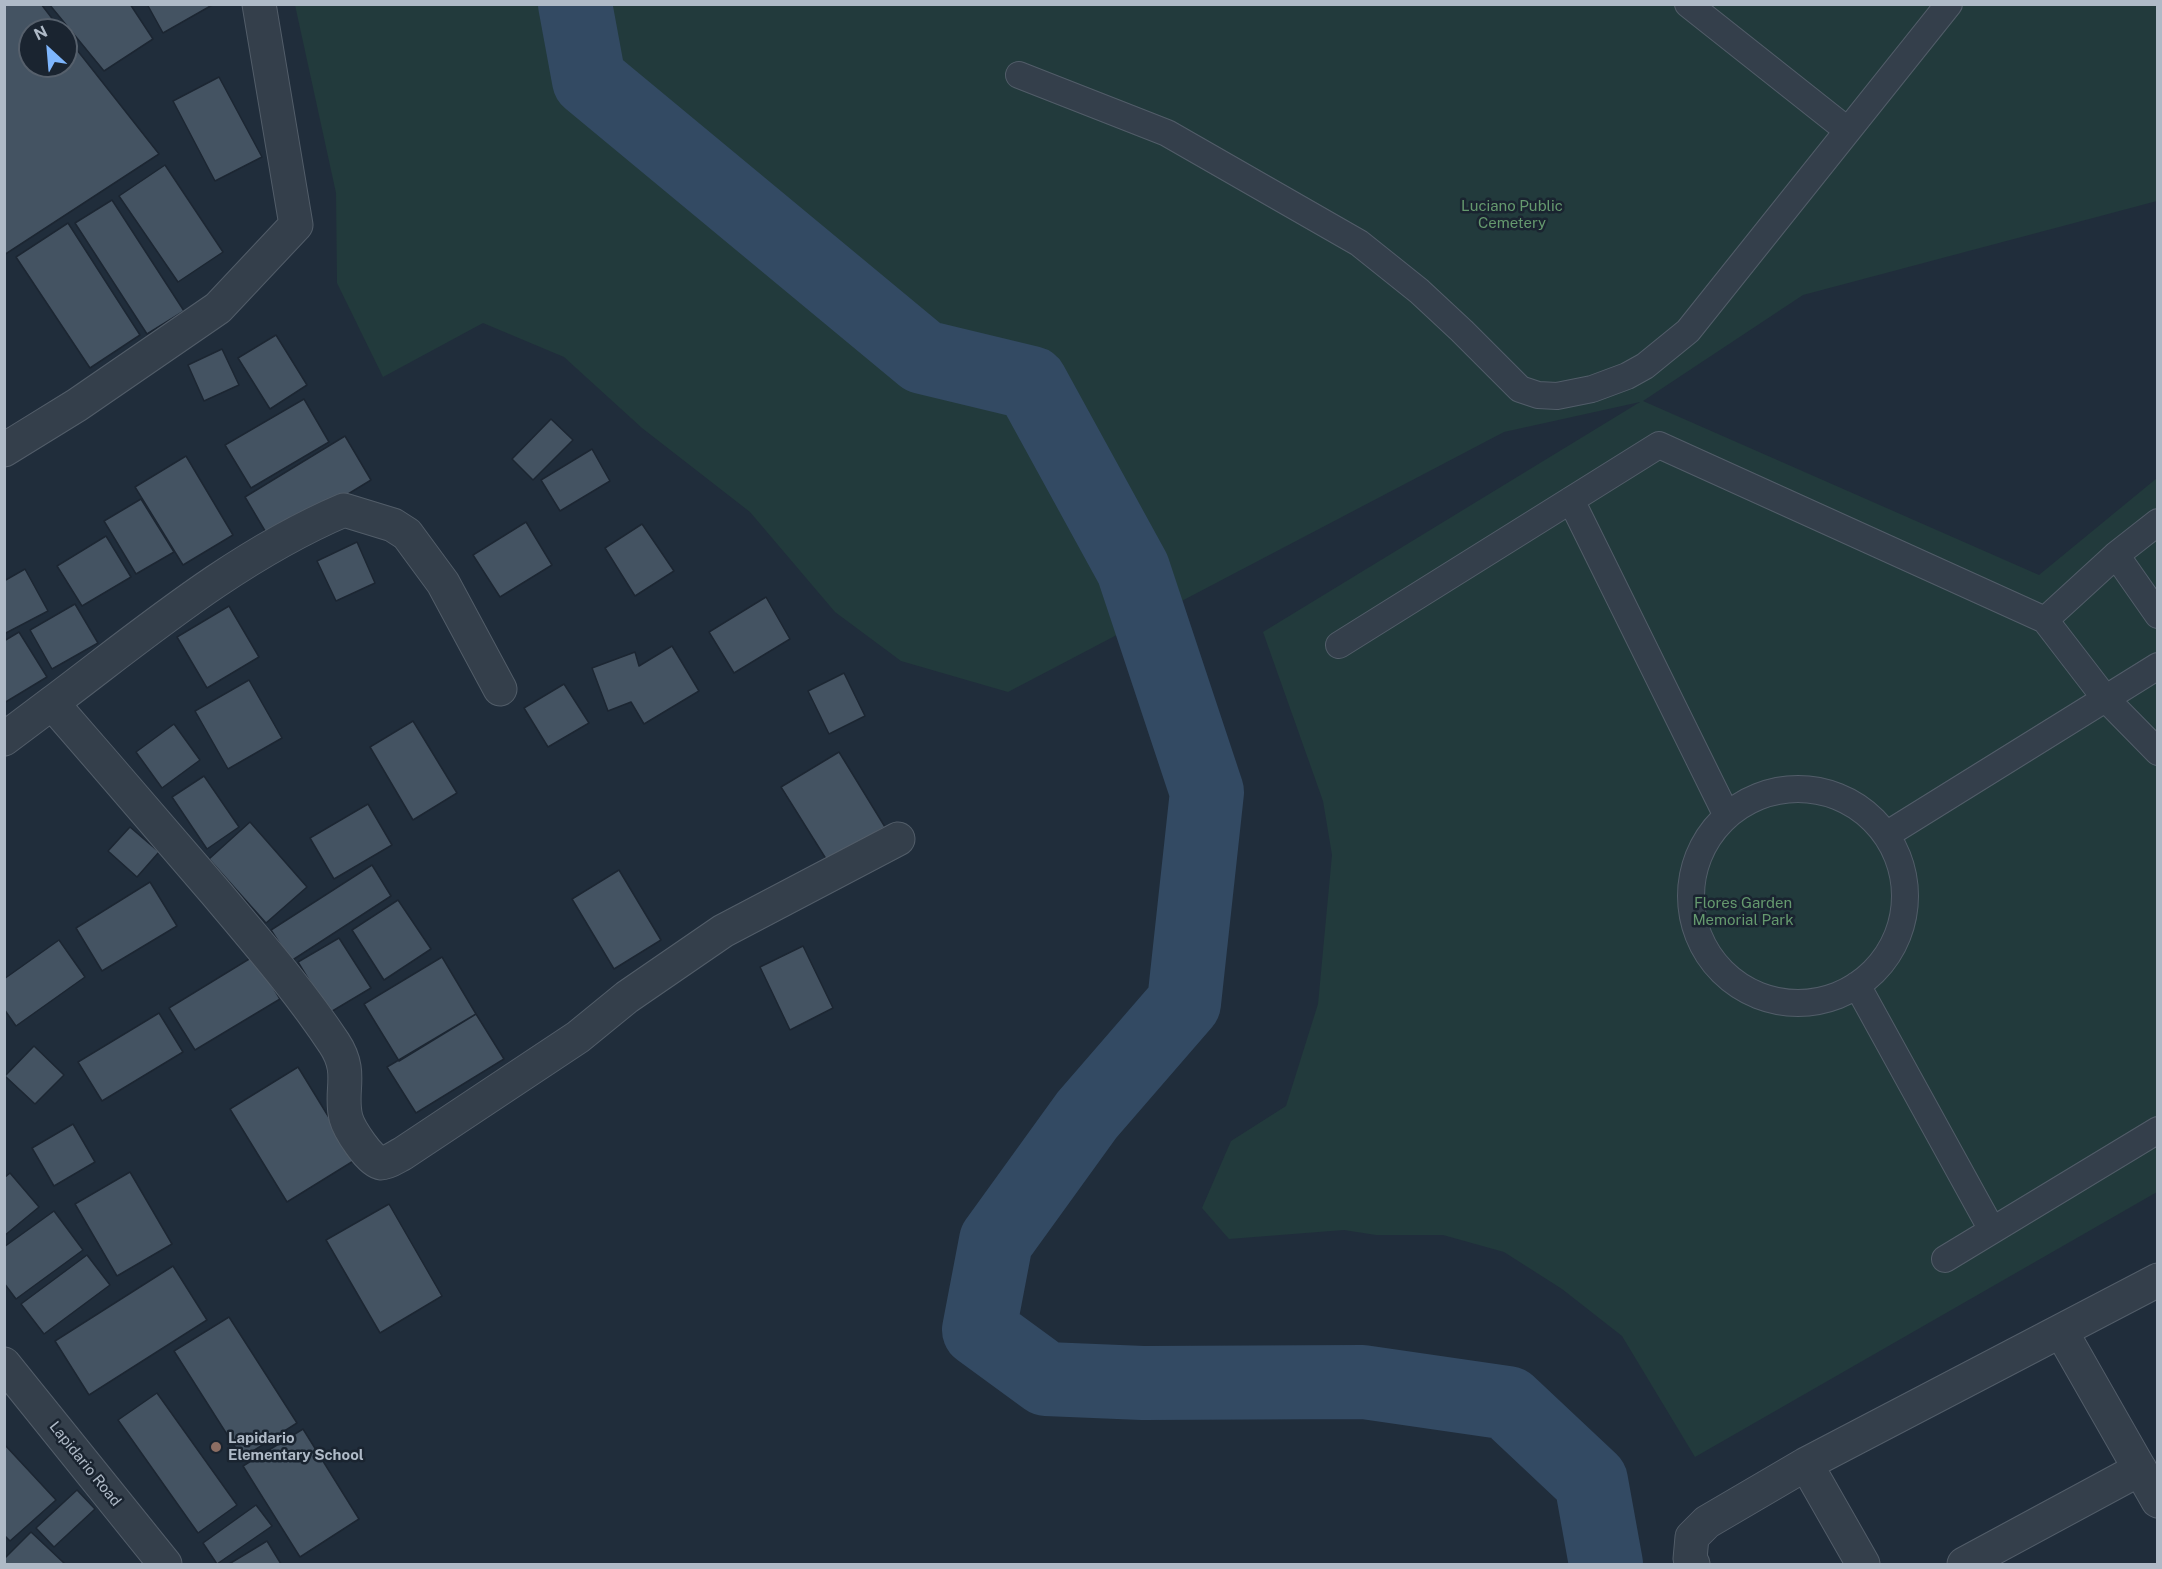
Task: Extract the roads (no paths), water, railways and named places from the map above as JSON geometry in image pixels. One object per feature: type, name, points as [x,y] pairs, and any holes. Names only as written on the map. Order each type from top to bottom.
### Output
[{"type":"street","points":[[4,450],[77,405],[218,308],[296,225],[259,4]]},
{"type":"street","points":[[4,739],[218,578],[319,520],[344,510],[393,525],[406,534],[443,583],[500,689]]},
{"type":"street","points":[[52,703],[285,975],[321,1023],[338,1048],[345,1068],[346,1120],[367,1154],[374,1161],[384,1163],[402,1154],[578,1036],[627,997],[723,931],[898,839]]},
{"type":"street","points":[[1693,1564],[1690,1559],[1692,1537],[1707,1522],[1806,1464],[2157,1280]]},
{"type":"street","points":[[2061,1331],[2157,1501]]},
{"type":"street","name":"Lapidario Road","points":[[4,1364],[165,1564]]},
{"type":"street","points":[[1806,1464],[1863,1564]]},
{"type":"street","points":[[1964,1564],[2140,1469]]},
{"type":"lane","points":[[1688,4],[1847,130]]},
{"type":"lane","points":[[1019,75],[1167,133],[1359,243],[1419,291],[1520,389],[1538,395],[1557,396],[1610,382],[1645,366],[1688,331],[1949,4]]},
{"type":"lane","points":[[1339,645],[1659,445],[2045,620],[2106,698],[2157,752]]},
{"type":"lane","points":[[1571,500],[1727,816]]},
{"type":"lane","points":[[2045,620],[2116,555],[2157,522]]},
{"type":"lane","points":[[2116,555],[2157,615]]},
{"type":"lane","points":[[1886,835],[2157,666]]},
{"type":"lane","points":[[1781,790],[1811,790],[1840,798],[1866,813],[1886,835],[1899,861],[1905,888],[1903,917],[1894,943],[1879,967],[1857,986],[1828,999],[1796,1003],[1764,999],[1735,984],[1712,962],[1696,933],[1690,902],[1693,870],[1706,840],[1727,816],[1752,799],[1781,790]]},
{"type":"lane","points":[[1857,986],[1992,1230]]},
{"type":"lane","points":[[1945,1259],[2157,1130]]},
{"type":"waterway","points":[[575,4],[589,80],[923,357],[1031,383],[1133,569],[1207,792],[1184,1003],[1087,1115],[996,1241],[979,1330],[1046,1379],[1143,1383],[1363,1382],[1508,1403],[1591,1481],[1606,1564]]},
{"type":"place","name":"Lapidario Elementary School","points":[[216,1447]]},
{"type":"park label","name":"Luciano Public Cemetery","points":[[1512,214]]},
{"type":"park label","name":"Flores Garden Memorial Park","points":[[1743,912]]}]
